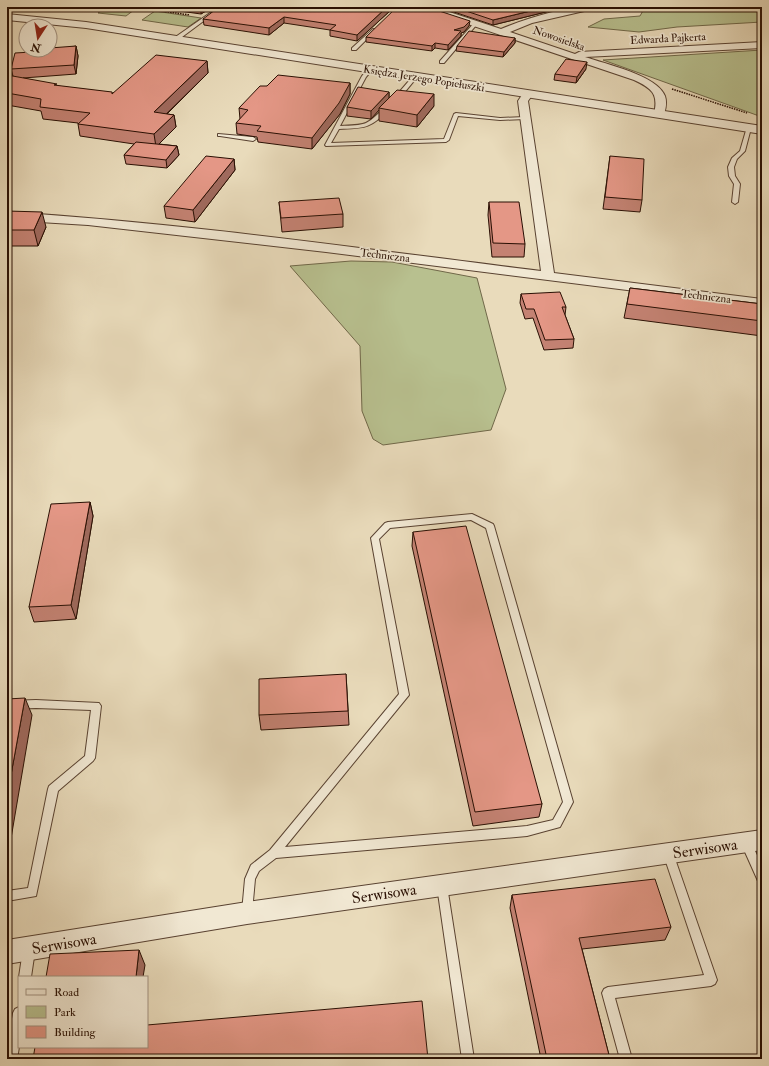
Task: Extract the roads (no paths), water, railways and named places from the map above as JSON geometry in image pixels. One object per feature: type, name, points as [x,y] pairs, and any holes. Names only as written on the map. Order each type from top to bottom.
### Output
[{"type":"street","name":"Nowosielska","points":[[426,7],[575,56],[647,83],[656,90],[662,99],[663,103],[660,114]]},
{"type":"street","points":[[503,32],[529,21],[590,7]]},
{"type":"street","name":"Księdza Jerzego Popiełuszki","points":[[7,11],[370,70],[756,129]]},
{"type":"street","name":"Księdza Jerzego Popiełuszki","points":[[7,16],[44,22],[86,25]]},
{"type":"street","name":"Edwarda Pajkerta","points":[[575,56],[582,54],[762,45]]},
{"type":"street","points":[[528,94],[523,101],[548,276]]},
{"type":"street","name":"Techniczna","points":[[7,216],[88,221],[326,248],[762,303]]},
{"type":"street","name":"Serwisowa","points":[[7,952],[247,913],[668,853],[755,843]]},
{"type":"lane","points":[[176,39],[215,10]]},
{"type":"lane","points":[[442,62],[476,23]]},
{"type":"lane","points":[[354,49],[376,28]]},
{"type":"lane","points":[[370,70],[364,76],[328,145],[446,140],[456,114],[500,119],[525,118]]},
{"type":"lane","points":[[394,101],[416,76]]},
{"type":"lane","points":[[358,88],[365,89]]},
{"type":"lane","points":[[392,94],[399,95]]},
{"type":"lane","points":[[337,128],[360,127],[372,123],[389,106]]},
{"type":"lane","points":[[735,202],[737,184],[732,176],[731,167],[735,158],[756,129]]},
{"type":"lane","points":[[220,135],[253,139]]},
{"type":"lane","points":[[247,913],[250,879],[255,868],[274,853],[404,695],[375,538],[388,525],[472,517],[490,526],[568,802],[556,824],[527,831],[274,853]]},
{"type":"lane","points":[[7,705],[36,704],[96,706],[90,758],[53,789],[32,892],[7,896]]},
{"type":"lane","points":[[755,843],[762,877]]},
{"type":"lane","points":[[626,1059],[608,993],[712,980],[668,853]]},
{"type":"lane","points":[[442,885],[468,1059]]},
{"type":"lane","points":[[25,976],[30,949]]},
{"type":"lane","points":[[11,1059],[18,1019]]}]
